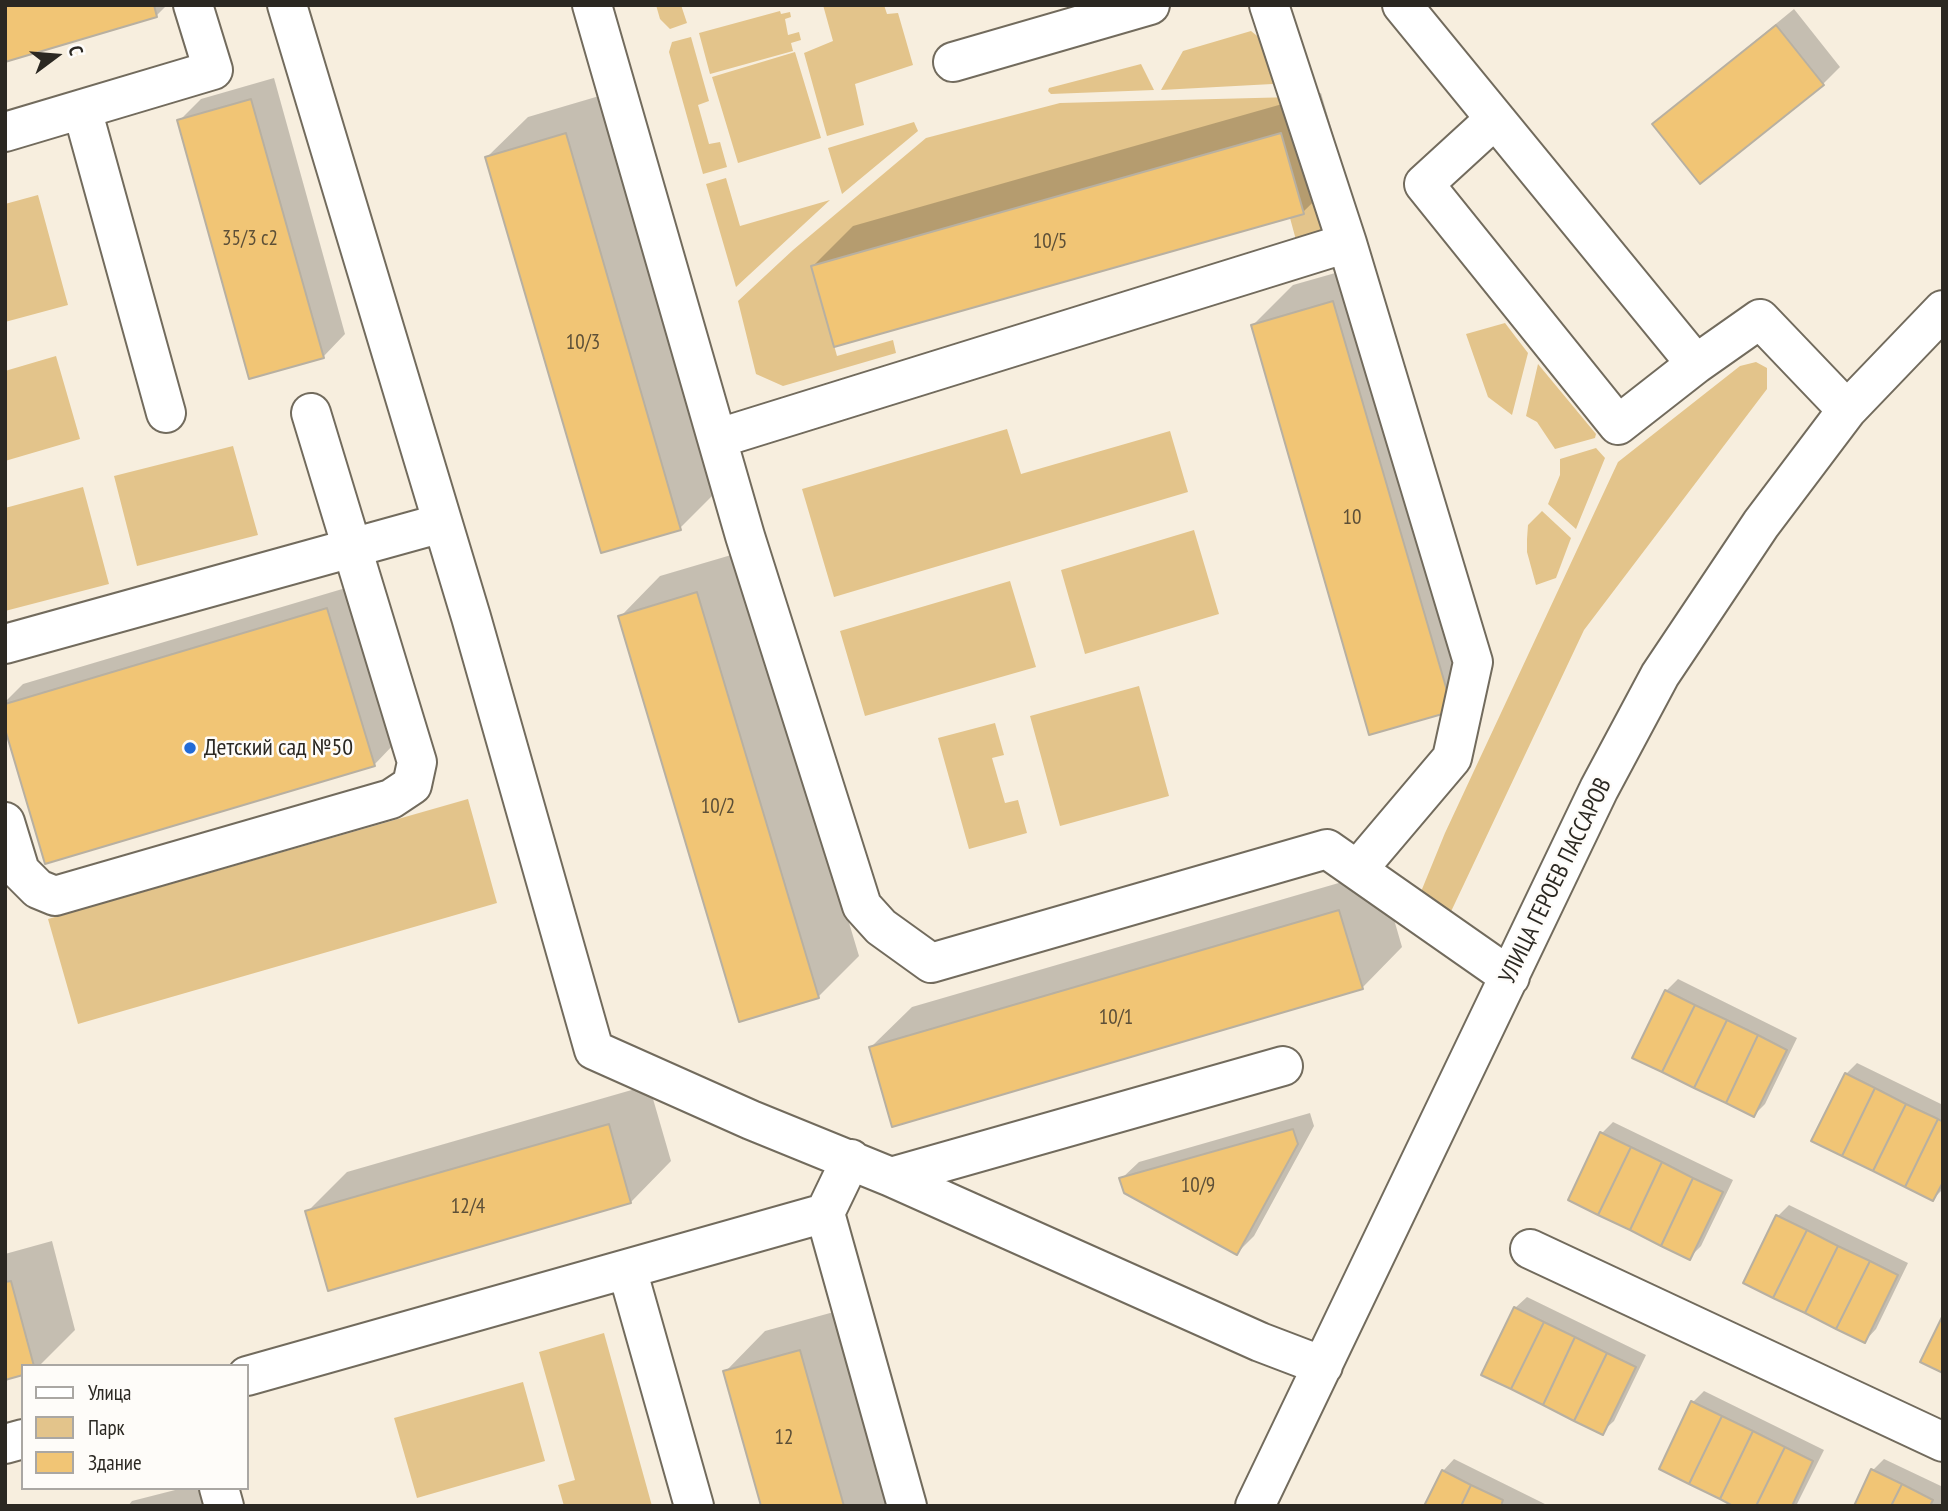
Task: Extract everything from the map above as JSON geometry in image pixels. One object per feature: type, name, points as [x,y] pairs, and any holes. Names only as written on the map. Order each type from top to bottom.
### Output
[{"type":"street","points":[[5,132],[213,70],[193,5]]},
{"type":"street","points":[[287,5],[443,523],[594,1050],[751,1120],[851,1159],[1260,1342],[1323,1366]]},
{"type":"street","points":[[592,5],[746,536],[862,906],[881,927],[931,963],[1327,849],[1510,977]]},
{"type":"street","points":[[953,62],[1062,17],[1150,5]]},
{"type":"street","points":[[1269,5],[1347,243],[1473,662],[1452,758],[1359,869]]},
{"type":"street","points":[[1402,5],[1696,365]]},
{"type":"street","points":[[82,109],[166,413]]},
{"type":"street","points":[[1495,119],[1424,184],[1618,425],[1760,319],[1847,410]]},
{"type":"street","points":[[719,438],[1347,243]]},
{"type":"street","name":"УЛИЦА ГЕРОЕВ ПАССАРОВ","points":[[1255,1506],[1599,789],[1660,675],[1761,524],[1847,410],[1943,310]]},
{"type":"street","points":[[5,822],[20,871],[38,889],[55,896],[391,799],[412,785],[417,762],[311,413]]},
{"type":"street","points":[[5,644],[443,523]]},
{"type":"street","points":[[891,1177],[1283,1066]]},
{"type":"street","points":[[851,1159],[825,1213],[907,1506]]},
{"type":"street","points":[[248,1376],[825,1213]]},
{"type":"street","points":[[1530,1249],[1943,1442]]},
{"type":"street","points":[[627,1269],[694,1506]]},
{"type":"green space","points":[[656,5],[681,5],[687,23],[670,29],[660,19]]},
{"type":"green space","points":[[823,5],[884,5],[887,14],[898,13],[913,65],[855,84],[864,125],[827,136],[804,53],[833,41]]},
{"type":"green space","points":[[780,11],[781,14],[790,12],[791,17],[785,19],[788,35],[799,32],[801,40],[791,43],[793,51],[710,74],[699,33]]},
{"type":"green space","points":[[1251,31],[1261,39],[1291,83],[1161,90],[1183,51]]},
{"type":"green space","points":[[691,37],[709,101],[698,105],[709,144],[720,142],[727,167],[703,174],[669,52],[672,42]]},
{"type":"green space","points":[[795,52],[821,138],[738,163],[712,77]]},
{"type":"green space","points":[[1141,64],[1154,90],[1051,94],[1048,91],[1049,88]]},
{"type":"green space","points":[[1294,97],[1324,230],[1296,240],[1290,218],[1304,214],[1280,133],[812,266],[837,356],[893,340],[896,353],[783,386],[756,374],[738,301],[793,250],[926,138],[1060,103]]},
{"type":"green space","points":[[914,122],[918,131],[842,194],[828,148]]},
{"type":"green space","points":[[726,178],[740,226],[830,200],[736,287],[706,184]]},
{"type":"green space","points":[[38,195],[68,305],[5,322],[5,204]]},
{"type":"green space","points":[[1505,323],[1528,353],[1512,415],[1488,397],[1466,334]]},
{"type":"green space","points":[[56,356],[80,439],[5,461],[5,371]]},
{"type":"green space","points":[[1756,362],[1767,368],[1767,389],[1584,630],[1447,920],[1418,899],[1445,833],[1618,462],[1740,366]]},
{"type":"green space","points":[[1538,364],[1596,434],[1595,438],[1555,449],[1537,422],[1526,416]]},
{"type":"green space","points":[[1007,429],[1021,474],[1170,431],[1188,492],[834,597],[802,489]]},
{"type":"green space","points":[[233,446],[258,535],[137,566],[114,476]]},
{"type":"green space","points":[[1596,448],[1605,458],[1576,529],[1548,504],[1560,475],[1560,459]]},
{"type":"green space","points":[[83,487],[109,584],[5,611],[5,508]]},
{"type":"green space","points":[[1542,511],[1571,538],[1556,578],[1536,585],[1527,552],[1528,525]]},
{"type":"green space","points":[[1194,530],[1219,614],[1085,654],[1061,570]]},
{"type":"green space","points":[[1010,581],[1036,667],[865,716],[840,631]]},
{"type":"green space","points":[[1139,686],[1169,796],[1060,826],[1030,716]]},
{"type":"green space","points":[[995,723],[1004,755],[992,758],[1005,803],[1018,800],[1027,833],[969,849],[938,738]]},
{"type":"green space","points":[[468,799],[497,903],[78,1024],[48,919]]},
{"type":"green space","points":[[604,1333],[652,1506],[564,1506],[558,1485],[575,1480],[539,1352]]},
{"type":"green space","points":[[523,1382],[545,1461],[417,1498],[394,1418]]},
{"type":"building","points":[[5,5],[154,5],[157,17],[5,62]]},
{"type":"building","points":[[1776,25],[1824,85],[1700,184],[1652,124]]},
{"type":"building","points":[[251,99],[324,358],[249,379],[177,120]]},
{"type":"building","points":[[566,133],[681,530],[601,553],[485,157]]},
{"type":"building","points":[[1281,133],[1304,214],[834,347],[811,266]]},
{"type":"building","points":[[1333,301],[1453,711],[1369,735],[1251,325]]},
{"type":"building","points":[[697,592],[819,998],[739,1022],[618,616]]},
{"type":"building","name":"Детский сад №50","points":[[327,608],[375,766],[45,864],[5,729],[5,704]]},
{"type":"building","points":[[1339,910],[1363,989],[892,1127],[869,1047]]},
{"type":"building","points":[[1665,990],[1695,1005],[1662,1072],[1632,1058]]},
{"type":"building","points":[[1695,1005],[1727,1020],[1694,1088],[1662,1072]]},
{"type":"building","points":[[1727,1020],[1758,1035],[1726,1103],[1694,1088]]},
{"type":"building","points":[[1758,1035],[1787,1050],[1754,1117],[1726,1103]]},
{"type":"building","points":[[1845,1073],[1875,1088],[1842,1156],[1811,1141]]},
{"type":"building","points":[[1875,1088],[1906,1104],[1873,1171],[1842,1156]]},
{"type":"building","points":[[1906,1104],[1938,1119],[1905,1187],[1873,1171]]},
{"type":"building","points":[[1938,1119],[1943,1122],[1943,1182],[1933,1201],[1905,1187]]},
{"type":"building","points":[[609,1124],[631,1203],[328,1291],[305,1211]]},
{"type":"building","points":[[1293,1129],[1298,1144],[1237,1255],[1124,1193],[1119,1178]]},
{"type":"building","points":[[1600,1132],[1631,1147],[1598,1215],[1568,1200]]},
{"type":"building","points":[[1631,1147],[1662,1162],[1630,1230],[1598,1215]]},
{"type":"building","points":[[1662,1162],[1693,1178],[1661,1246],[1630,1230]]},
{"type":"building","points":[[1693,1178],[1723,1192],[1690,1260],[1661,1246]]},
{"type":"building","points":[[1776,1215],[1807,1230],[1773,1298],[1743,1283]]},
{"type":"building","points":[[1807,1230],[1838,1246],[1805,1313],[1773,1298]]},
{"type":"building","points":[[1838,1246],[1870,1261],[1836,1329],[1805,1313]]},
{"type":"building","points":[[1870,1261],[1898,1275],[1865,1343],[1836,1329]]},
{"type":"building","points":[[11,1281],[33,1364],[21,1364],[21,1376],[5,1380],[5,1282]]},
{"type":"building","points":[[1514,1307],[1544,1322],[1511,1389],[1481,1375]]},
{"type":"building","points":[[1943,1315],[1943,1373],[1920,1362]]},
{"type":"building","points":[[1544,1322],[1575,1337],[1543,1405],[1511,1389]]},
{"type":"building","points":[[1575,1337],[1607,1353],[1574,1421],[1543,1405]]},
{"type":"building","points":[[800,1350],[844,1506],[761,1506],[723,1371]]},
{"type":"building","points":[[1607,1353],[1636,1367],[1603,1435],[1574,1421]]},
{"type":"building","points":[[1691,1401],[1722,1416],[1689,1484],[1659,1469]]},
{"type":"building","points":[[1722,1416],[1753,1431],[1720,1499],[1689,1484]]},
{"type":"building","points":[[1753,1431],[1785,1447],[1756,1506],[1733,1506],[1720,1499]]},
{"type":"building","points":[[1785,1447],[1813,1461],[1792,1506],[1756,1506]]},
{"type":"building","points":[[1871,1469],[1902,1484],[1891,1506],[1854,1506]]},
{"type":"building","points":[[1442,1470],[1471,1485],[1461,1506],[1424,1506]]},
{"type":"building","points":[[1902,1484],[1933,1500],[1930,1506],[1891,1506]]},
{"type":"building","points":[[1471,1485],[1503,1500],[1501,1506],[1461,1506]]},
{"type":"place","name":"Детский сад №50","points":[[190,748]]}]
